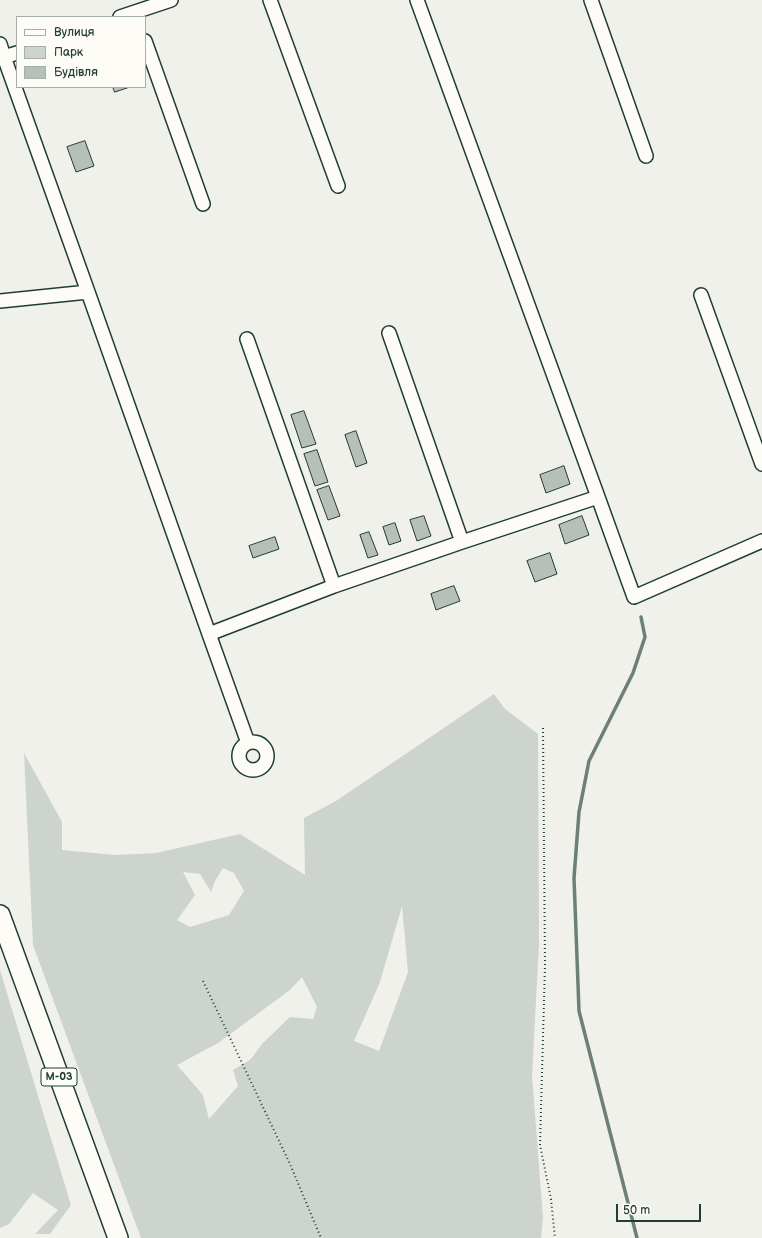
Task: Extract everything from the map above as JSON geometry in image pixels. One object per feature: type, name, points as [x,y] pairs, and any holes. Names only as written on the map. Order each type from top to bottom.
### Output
[{"type":"highway","name":"М-03","points":[[0,915],[118,1238]]},
{"type":"street","points":[[125,16],[135,14],[171,0]]},
{"type":"street","points":[[270,0],[338,186]]},
{"type":"street","points":[[417,0],[634,597],[762,541]]},
{"type":"street","points":[[591,0],[646,156]]},
{"type":"street","points":[[0,44],[248,743]]},
{"type":"street","points":[[146,44],[203,204]]},
{"type":"street","points":[[4,57],[16,53]]},
{"type":"street","points":[[0,301],[88,292]]},
{"type":"street","points":[[701,295],[762,464]]},
{"type":"street","points":[[389,333],[462,542]]},
{"type":"street","points":[[247,339],[334,586]]},
{"type":"street","points":[[209,634],[334,586],[598,497]]},
{"type":"path","points":[[543,728],[545,965],[540,1145],[551,1199],[555,1238]]},
{"type":"path","points":[[203,981],[290,1164],[320,1238]]},
{"type":"green space","points":[[494,694],[505,709],[538,734],[539,945],[532,1075],[543,1218],[541,1238],[141,1238],[33,945],[24,753],[62,822],[62,850],[116,855],[156,853],[240,834],[305,875],[304,818],[336,801]],"holes":[[[223,868],[234,873],[244,891],[229,915],[190,927],[177,920],[195,895],[183,872],[200,874],[211,892],[215,881]],[[402,906],[408,972],[379,1051],[354,1041],[380,982]],[[302,977],[317,1007],[313,1019],[290,1017],[263,1043],[250,1060],[233,1070],[238,1086],[209,1119],[203,1095],[177,1065],[218,1043],[290,990]]]},
{"type":"green space","points":[[0,970],[71,1205],[50,1234],[35,1234],[58,1210],[33,1193],[9,1224],[0,1228]]},
{"type":"building","points":[[113,88],[127,88],[115,92]]},
{"type":"building","points":[[85,141],[94,166],[76,172],[67,147]]},
{"type":"building","points":[[304,411],[316,444],[302,448],[291,415]]},
{"type":"building","points":[[356,431],[367,463],[356,467],[345,435]]},
{"type":"building","points":[[317,450],[328,482],[315,486],[304,454]]},
{"type":"building","points":[[564,466],[570,484],[546,493],[540,475]]},
{"type":"building","points":[[329,486],[340,516],[328,520],[317,490]]},
{"type":"building","points":[[424,516],[431,536],[417,541],[410,520]]},
{"type":"building","points":[[582,516],[589,535],[565,544],[559,525]]},
{"type":"building","points":[[395,523],[401,541],[389,545],[383,527]]},
{"type":"building","points":[[369,532],[378,555],[368,558],[360,535]]},
{"type":"building","points":[[275,537],[279,549],[253,558],[249,546]]},
{"type":"building","points":[[550,553],[557,574],[535,582],[527,561]]},
{"type":"building","points":[[454,586],[460,601],[436,610],[431,594]]},
{"type":"waterway","points":[[637,1238],[579,1011],[574,878],[579,812],[589,761],[633,673],[645,637],[641,617]]}]
